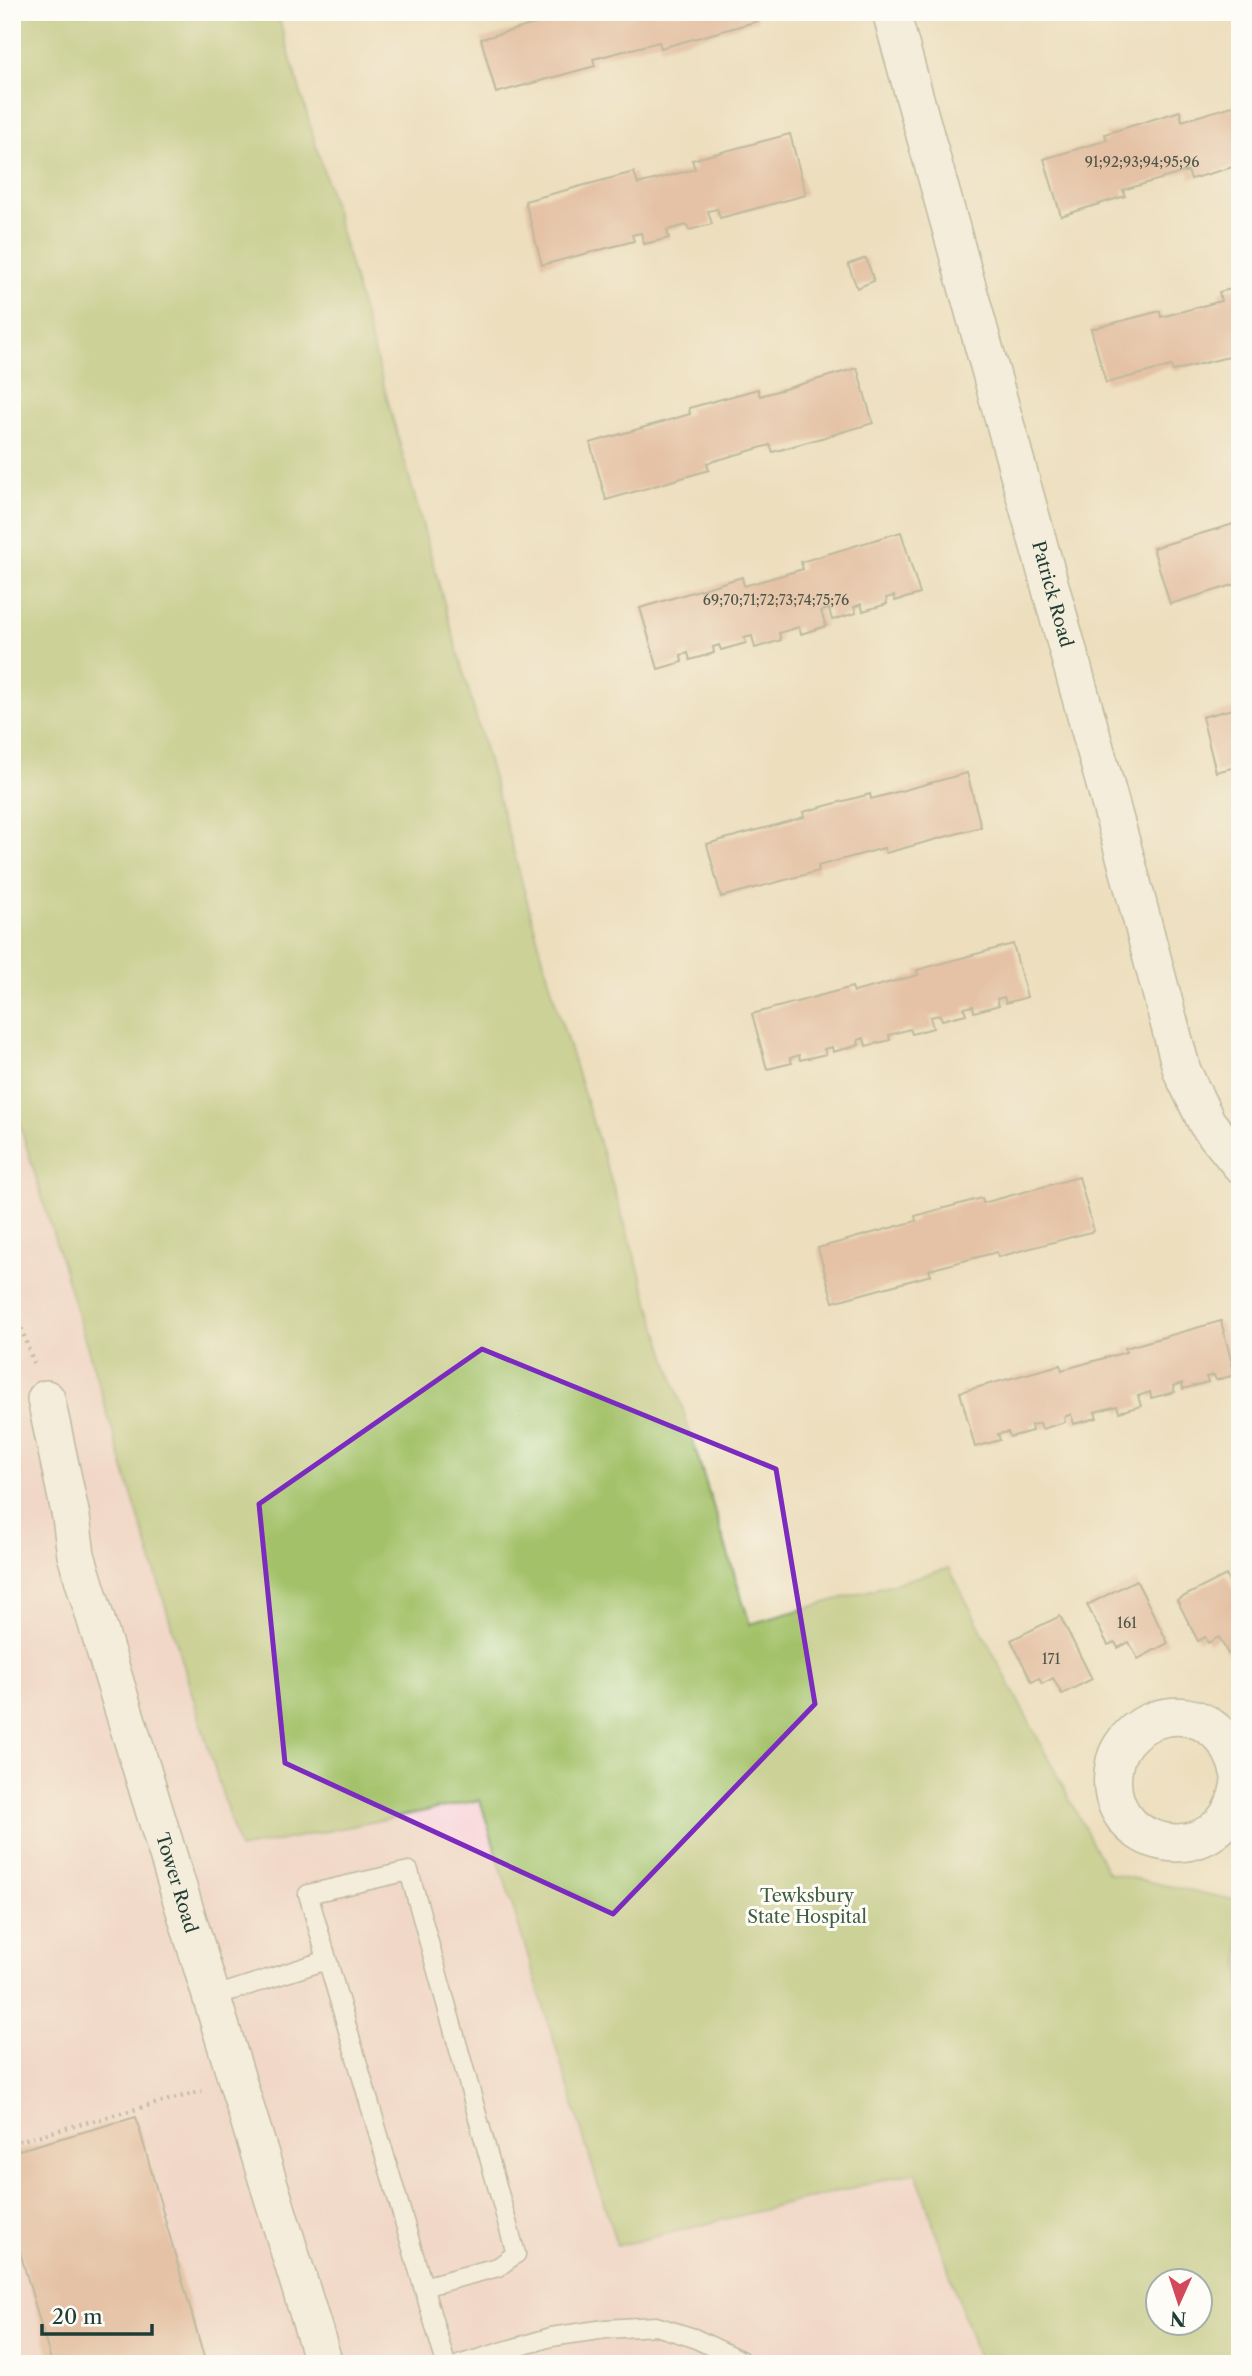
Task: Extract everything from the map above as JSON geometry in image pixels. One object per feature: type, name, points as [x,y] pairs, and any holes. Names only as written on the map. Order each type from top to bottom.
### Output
[{"type":"street","name":"Patrick Road","points":[[891,12],[1124,851],[1182,1071],[1207,1123],[1240,1164]]},
{"type":"street","name":"Tower Road","points":[[46,1399],[71,1517],[76,1555],[324,2364]]},
{"type":"street","points":[[1168,1716],[1190,1717],[1233,1739],[1240,1778],[1238,1798],[1229,1816],[1215,1831],[1198,1840],[1178,1844],[1158,1842],[1140,1833],[1124,1818],[1114,1798],[1111,1776],[1116,1754],[1129,1736],[1146,1723],[1168,1716]]},
{"type":"lane","points":[[423,2287],[498,2267],[516,2254],[409,1871],[307,1894],[327,1960],[423,2287],[446,2364]]},
{"type":"lane","points":[[212,1997],[327,1960]]},
{"type":"lane","points":[[471,2362],[551,2337],[605,2329],[656,2326],[694,2338],[743,2364]]},
{"type":"path","points":[[12,1302],[46,1399]]},
{"type":"path","points":[[12,2143],[236,2082]]},
{"type":"highlighted area","points":[[482,1349],[776,1469],[815,1704],[613,1914],[285,1763],[259,1504]]},
{"type":"shaded area","name":"Tewksbury State Hospital","points":[[12,12],[277,12],[557,1008],[750,1624],[949,1568],[1108,1873],[1240,1901],[1240,2364],[12,2364]]},
{"type":"green space","name":"Tewksbury State Hospital","points":[[12,12],[277,12],[557,1008],[750,1624],[949,1568],[1108,1873],[1240,1901],[1240,2364],[980,2364],[916,2172],[617,2246],[480,1800],[239,1849],[12,1098]]},
{"type":"building","points":[[579,12],[755,12],[758,21],[661,48],[659,42],[593,59],[595,66],[496,93],[481,39]]},
{"type":"building","points":[[1239,104],[1240,165],[1191,179],[1188,171],[1123,190],[1125,196],[1061,216],[1044,159],[1107,140],[1105,134],[1180,111],[1182,121]]},
{"type":"building","points":[[790,134],[806,195],[720,218],[717,209],[708,211],[712,224],[689,230],[687,225],[667,230],[669,238],[644,244],[641,233],[632,235],[634,241],[542,265],[525,201],[634,172],[638,184],[695,169],[692,160]]},
{"type":"building","points":[[866,258],[874,281],[857,288],[848,264]]},
{"type":"building","points":[[1240,287],[1240,354],[1173,371],[1171,366],[1106,383],[1091,329],[1160,311],[1161,317],[1221,301],[1219,292]]},
{"type":"building","points":[[857,368],[873,423],[773,452],[770,445],[707,463],[709,470],[606,500],[590,443],[690,414],[689,408],[758,389],[760,396]]},
{"type":"building","points":[[1240,522],[1240,583],[1170,604],[1153,548]]},
{"type":"building","points":[[901,532],[920,594],[895,601],[894,596],[886,598],[887,604],[863,611],[861,604],[854,607],[856,613],[832,620],[829,609],[821,611],[826,626],[801,634],[799,627],[779,633],[781,640],[755,648],[752,636],[744,638],[746,643],[721,650],[719,645],[713,647],[714,653],[690,660],[688,653],[681,655],[682,662],[658,669],[640,608],[742,577],[744,586],[803,569],[801,562]]},
{"type":"building","points":[[1240,707],[1240,766],[1216,772],[1202,717]]},
{"type":"building","points":[[967,773],[981,827],[886,853],[884,848],[818,866],[819,871],[721,897],[707,844],[804,817],[803,812],[870,794],[871,799]]},
{"type":"building","points":[[1013,944],[1027,997],[1006,1003],[1004,997],[997,999],[999,1005],[974,1012],[973,1006],[964,1008],[966,1014],[942,1020],[940,1015],[930,1017],[933,1028],[912,1034],[910,1029],[889,1035],[890,1040],[866,1046],[864,1038],[858,1040],[859,1045],[833,1052],[832,1047],[824,1049],[826,1054],[800,1060],[799,1055],[790,1058],[792,1063],[767,1069],[752,1014],[852,987],[854,992],[918,975],[917,970]]},
{"type":"building","points":[[1079,1177],[1094,1231],[998,1257],[997,1252],[929,1270],[931,1275],[833,1302],[818,1248],[916,1221],[915,1216],[982,1198],[983,1203]]},
{"type":"building","points":[[1221,1321],[1235,1375],[1216,1380],[1214,1375],[1206,1377],[1208,1382],[1183,1389],[1182,1383],[1173,1386],[1175,1392],[1151,1398],[1150,1392],[1138,1396],[1141,1406],[1119,1412],[1117,1406],[1095,1412],[1097,1418],[1074,1424],[1071,1414],[1064,1417],[1065,1422],[1042,1429],[1040,1423],[1031,1425],[1032,1431],[1010,1437],[1008,1432],[998,1434],[1000,1440],[975,1447],[960,1392],[1060,1365],[1062,1370],[1126,1352],[1125,1348]]},
{"type":"building","points":[[1226,1575],[1240,1603],[1240,1648],[1228,1654],[1219,1637],[1208,1643],[1205,1637],[1198,1641],[1177,1600]]},
{"type":"building","points":[[1136,1580],[1168,1643],[1138,1659],[1129,1642],[1118,1648],[1115,1642],[1108,1645],[1087,1605]]},
{"type":"building","points":[[1060,1616],[1092,1679],[1062,1694],[1053,1678],[1042,1684],[1039,1678],[1032,1682],[1011,1640]]},
{"type":"building","points":[[136,2117],[206,2364],[52,2364],[12,2224],[12,2152]]}]
